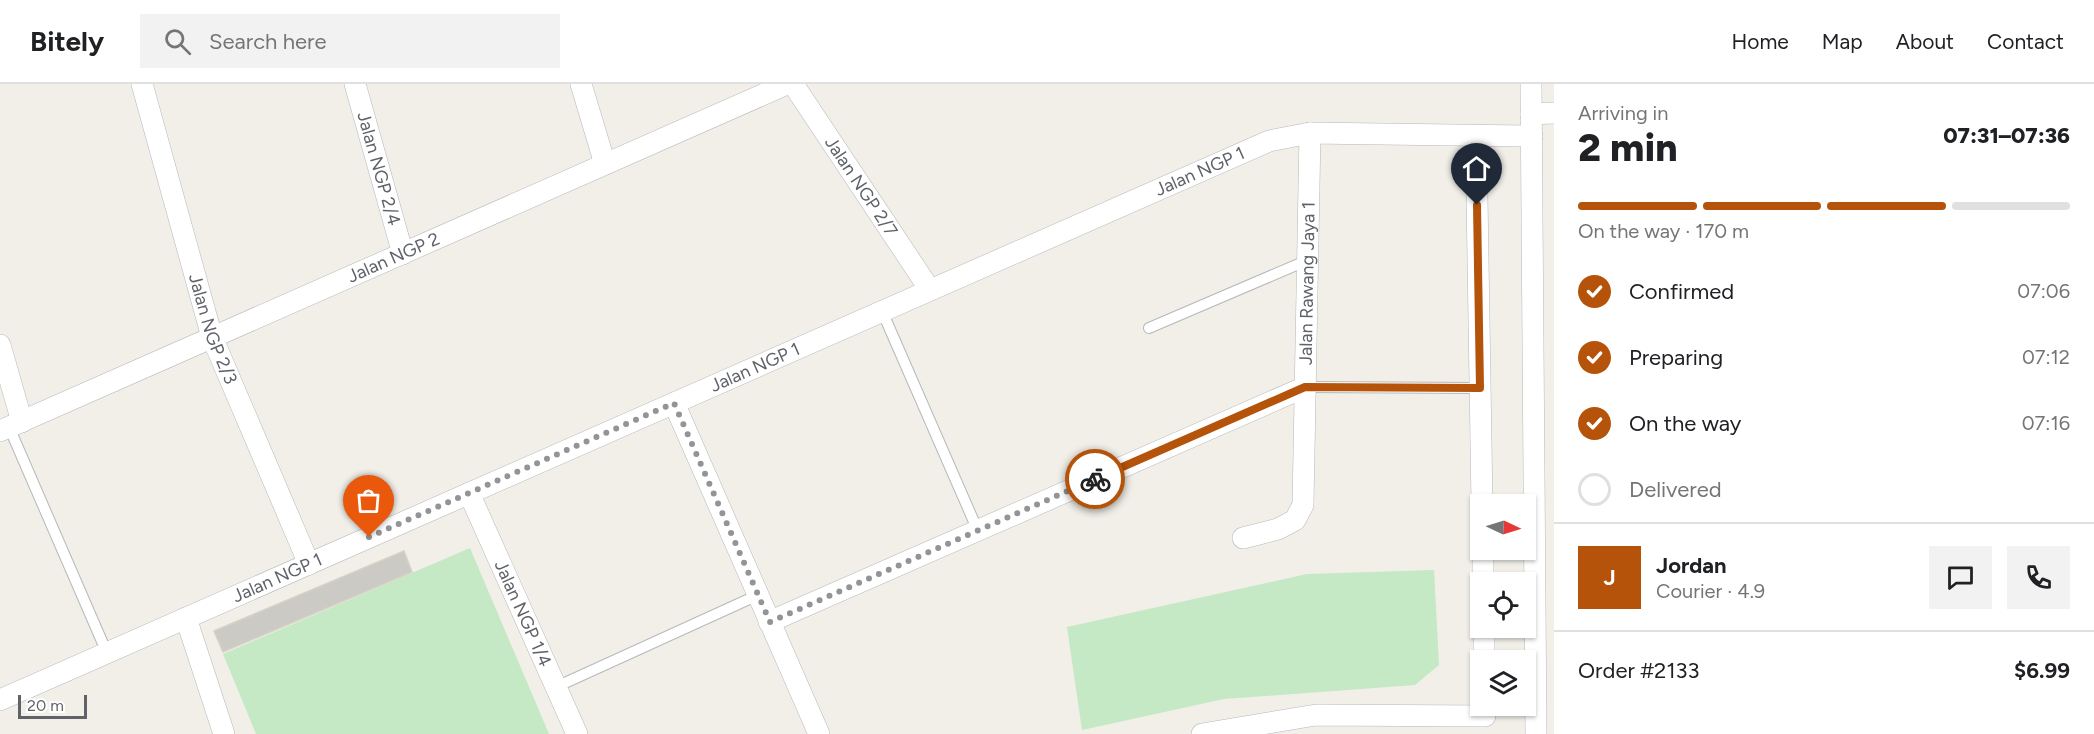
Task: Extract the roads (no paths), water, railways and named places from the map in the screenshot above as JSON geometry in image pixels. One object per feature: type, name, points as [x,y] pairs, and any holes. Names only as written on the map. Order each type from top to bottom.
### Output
[{"type":"street","name":"Jalan NGP 2/3","points":[[142,84],[212,337],[309,564]]},
{"type":"street","name":"Jalan NGP 2/4","points":[[355,84],[403,254]]},
{"type":"street","points":[[580,84],[605,164]]},
{"type":"street","name":"Jalan NGP 2","points":[[10,427],[787,84]]},
{"type":"street","name":"Jalan NGP 2/7","points":[[793,84],[930,290]]},
{"type":"street","points":[[1531,84],[1544,462],[1536,734]]},
{"type":"street","points":[[1531,114],[1554,113]]},
{"type":"street","name":"Jalan NGP 1","points":[[0,700],[1269,141],[1310,133],[1532,136]]},
{"type":"street","name":"Jalan Rawang Jaya 1","points":[[1243,538],[1278,529],[1295,520],[1303,505],[1310,133]]},
{"type":"street","points":[[1476,136],[1482,494]]},
{"type":"street","points":[[0,345],[10,427]]},
{"type":"street","points":[[770,622],[1305,387]]},
{"type":"street","points":[[674,403],[819,734]]},
{"type":"street","name":"Jalan NGP 1/4","points":[[470,493],[577,734]]},
{"type":"street","points":[[186,618],[224,734]]},
{"type":"street","points":[[1202,734],[1316,715],[1485,718]]},
{"type":"lane","points":[[1149,328],[1308,260]]},
{"type":"lane","points":[[882,311],[978,531]]},
{"type":"lane","points":[[1305,387],[1480,388]]},
{"type":"lane","points":[[10,427],[106,653]]},
{"type":"lane","points":[[556,687],[758,595]]}]
